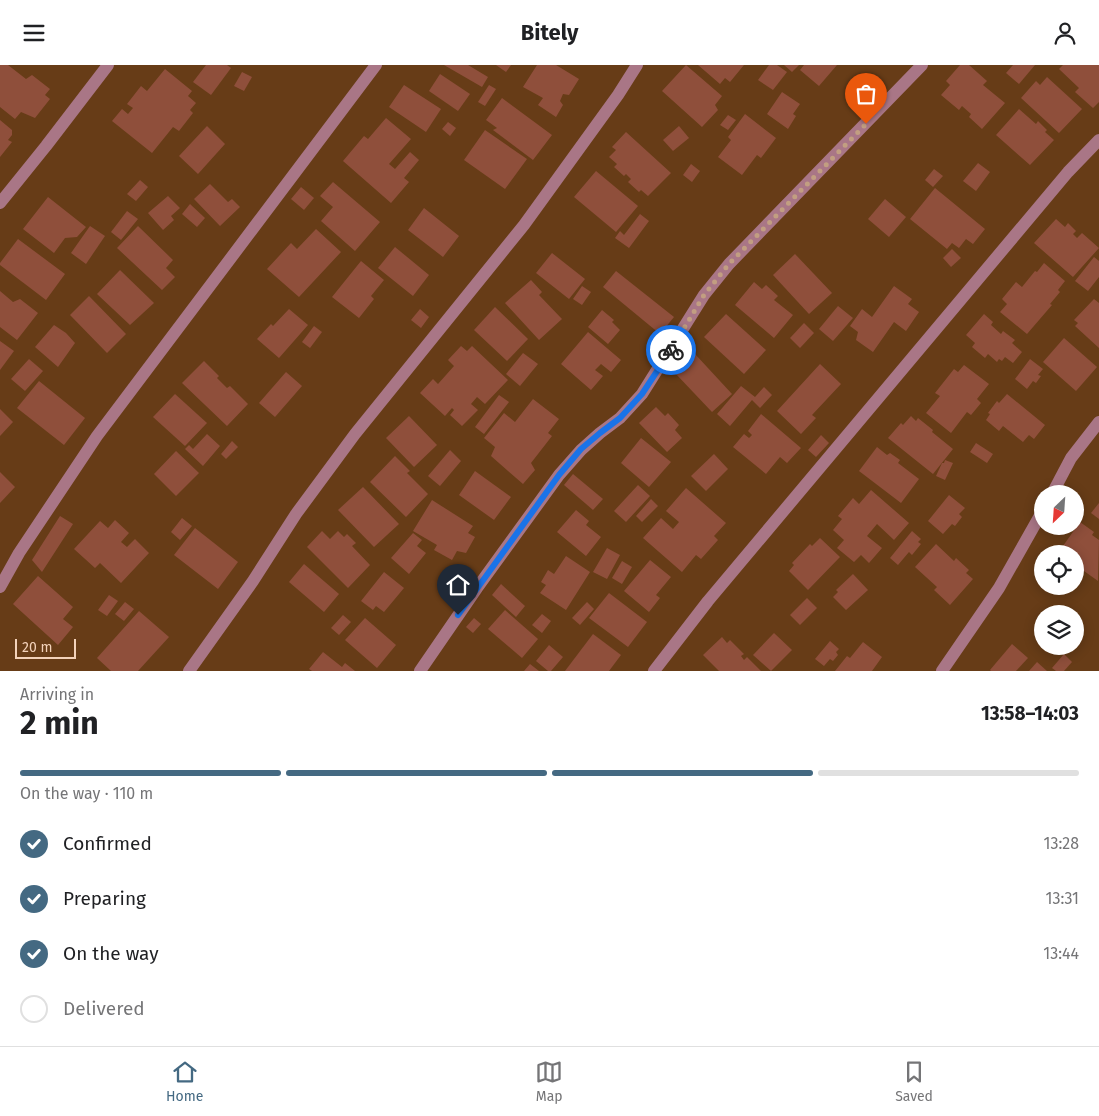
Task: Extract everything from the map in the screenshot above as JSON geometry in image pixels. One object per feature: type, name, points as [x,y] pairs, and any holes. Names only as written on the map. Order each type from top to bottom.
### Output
[{"type":"street","points":[[0,203],[108,65]]},
{"type":"street","points":[[0,587],[19,553],[97,436],[376,65]]},
{"type":"street","points":[[189,671],[253,581],[296,515],[355,434],[524,225],[618,95],[637,65]]},
{"type":"street","points":[[420,671],[477,588],[559,475],[581,449],[620,418],[642,394],[704,295],[729,264],[922,65]]},
{"type":"street","points":[[654,671],[715,593],[1068,172],[1099,140]]},
{"type":"street","points":[[1057,485],[1071,458],[1099,422]]},
{"type":"street","points":[[942,671],[999,588],[1034,525]]},
{"type":"building","points":[[0,65],[8,65],[26,79],[32,75],[50,89],[45,95],[50,99],[35,118],[21,112],[15,119],[0,107]]},
{"type":"building","points":[[206,65],[227,65],[231,68],[211,95],[193,82]]},
{"type":"building","points":[[444,65],[468,65],[488,77],[482,87]]},
{"type":"building","points":[[496,65],[511,65],[506,72]]},
{"type":"building","points":[[537,65],[556,65],[579,79],[569,95],[563,94],[560,101],[563,105],[556,117],[538,105],[543,98],[523,87]]},
{"type":"building","points":[[686,65],[722,96],[715,105],[718,110],[702,127],[662,91]]},
{"type":"building","points":[[698,65],[744,65],[730,82],[725,78],[720,84]]},
{"type":"building","points":[[769,65],[777,65],[787,72],[773,90],[758,80]]},
{"type":"building","points":[[784,65],[799,65],[792,72]]},
{"type":"building","points":[[804,65],[837,65],[819,86],[800,70]]},
{"type":"building","points":[[960,65],[969,65],[987,81],[983,85],[1005,103],[982,129],[969,117],[971,114],[962,106],[959,110],[941,95],[950,85],[946,81]]},
{"type":"building","points":[[1013,65],[1035,65],[1019,84],[1006,73]]},
{"type":"building","points":[[1063,65],[1099,65],[1099,102],[1093,108],[1075,92],[1079,88],[1059,69]]},
{"type":"building","points":[[165,69],[192,91],[188,96],[196,103],[190,110],[193,113],[179,131],[173,127],[152,153],[112,121],[122,109],[128,114],[133,108],[127,104],[141,86],[147,91]]},
{"type":"building","points":[[242,72],[252,77],[244,91],[234,86]]},
{"type":"building","points":[[440,74],[470,94],[458,111],[429,91]]},
{"type":"building","points":[[1047,77],[1082,109],[1059,133],[1021,98],[1036,81],[1040,85]]},
{"type":"building","points":[[404,85],[441,109],[426,132],[389,107]]},
{"type":"building","points":[[489,85],[496,89],[485,106],[478,102]]},
{"type":"building","points":[[782,92],[800,104],[793,114],[796,116],[788,129],[767,114]]},
{"type":"building","points":[[502,98],[552,135],[533,160],[493,130],[497,128],[486,120]]},
{"type":"building","points":[[1019,109],[1036,124],[1038,121],[1047,130],[1045,132],[1054,140],[1030,165],[996,135]]},
{"type":"building","points":[[745,114],[776,138],[761,158],[757,155],[742,175],[718,157],[731,140],[728,137]]},
{"type":"building","points":[[728,115],[736,120],[728,130],[720,125]]},
{"type":"building","points":[[386,118],[411,139],[389,164],[395,169],[410,152],[419,160],[404,178],[409,182],[391,203],[343,161],[364,136],[368,139]]},
{"type":"building","points":[[0,120],[12,130],[12,135],[8,140],[12,142],[0,157]]},
{"type":"building","points":[[448,122],[456,128],[450,136],[442,129]]},
{"type":"building","points":[[207,126],[225,144],[198,174],[179,156]]},
{"type":"building","points":[[679,126],[689,138],[673,151],[663,140]]},
{"type":"building","points":[[485,130],[527,159],[505,189],[464,160]]},
{"type":"building","points":[[626,132],[671,173],[648,196],[641,190],[639,192],[628,182],[631,179],[626,174],[624,176],[614,167],[617,164],[609,157],[616,150],[612,147]]},
{"type":"building","points":[[978,163],[990,172],[976,191],[963,181]]},
{"type":"building","points":[[691,164],[700,171],[692,182],[683,175]]},
{"type":"building","points":[[934,169],[943,176],[933,187],[925,180]]},
{"type":"building","points":[[596,171],[638,206],[616,232],[574,197]]},
{"type":"building","points":[[140,180],[148,187],[136,201],[127,194]]},
{"type":"building","points":[[333,182],[380,222],[355,251],[321,221],[333,207],[320,196]]},
{"type":"building","points":[[210,184],[228,202],[232,199],[240,207],[220,226],[194,199]]},
{"type":"building","points":[[301,187],[314,198],[304,210],[291,199]]},
{"type":"building","points":[[935,188],[985,229],[973,244],[966,239],[959,248],[952,243],[947,249],[910,219]]},
{"type":"building","points":[[168,196],[180,208],[171,216],[174,220],[163,230],[148,213]]},
{"type":"building","points":[[48,197],[86,227],[77,237],[65,238],[54,253],[23,229]]},
{"type":"building","points":[[885,199],[906,217],[889,237],[868,219]]},
{"type":"building","points":[[190,204],[205,218],[197,227],[182,214]]},
{"type":"building","points":[[424,208],[459,236],[443,257],[408,230]]},
{"type":"building","points":[[127,211],[138,219],[121,240],[111,232]]},
{"type":"building","points":[[640,214],[649,221],[629,248],[615,238],[620,231],[624,235]]},
{"type":"building","points":[[1056,219],[1065,227],[1068,223],[1076,231],[1073,234],[1077,238],[1082,233],[1099,248],[1073,277],[1034,243]]},
{"type":"building","points":[[90,226],[105,236],[86,264],[71,253]]},
{"type":"building","points":[[138,226],[173,260],[166,268],[175,277],[162,290],[117,248]]},
{"type":"building","points":[[316,229],[341,252],[299,297],[267,269],[291,243],[297,249]]},
{"type":"building","points":[[18,239],[65,274],[46,300],[0,265]]},
{"type":"building","points":[[395,247],[429,275],[413,296],[378,268]]},
{"type":"building","points":[[952,249],[961,258],[951,267],[943,258]]},
{"type":"building","points":[[552,253],[585,279],[569,299],[536,273]]},
{"type":"building","points":[[795,254],[832,293],[809,314],[773,275]]},
{"type":"building","points":[[1094,257],[1099,261],[1099,277],[1088,291],[1075,281]]},
{"type":"building","points":[[361,261],[384,280],[371,296],[374,299],[359,318],[332,297]]},
{"type":"building","points":[[1044,263],[1065,281],[1058,290],[1060,292],[1050,304],[1052,305],[1027,334],[1000,312],[1007,304],[1002,299],[1016,282],[1022,287]]},
{"type":"building","points":[[120,270],[154,303],[130,325],[97,294]]},
{"type":"building","points":[[616,271],[674,317],[660,334],[603,287]]},
{"type":"building","points":[[531,280],[542,292],[539,295],[562,319],[539,340],[505,303]]},
{"type":"building","points":[[754,282],[762,289],[766,285],[778,296],[774,300],[793,315],[774,338],[735,305]]},
{"type":"building","points":[[582,286],[591,292],[582,305],[573,299]]},
{"type":"building","points":[[894,286],[912,299],[908,304],[919,312],[906,331],[894,322],[873,352],[856,340],[858,332],[850,326],[862,309],[872,317]]},
{"type":"building","points":[[0,291],[13,302],[20,299],[38,313],[17,340],[0,327]]},
{"type":"building","points":[[89,296],[126,334],[107,353],[70,315]]},
{"type":"building","points":[[1094,299],[1099,303],[1099,348],[1075,326],[1078,323],[1074,320]]},
{"type":"building","points":[[838,306],[853,318],[833,341],[819,329]]},
{"type":"building","points":[[495,307],[528,339],[507,361],[474,330]]},
{"type":"building","points":[[289,309],[308,325],[279,358],[257,339]]},
{"type":"building","points":[[420,309],[429,317],[421,328],[411,320]]},
{"type":"building","points":[[602,310],[614,320],[612,322],[620,330],[608,344],[588,327]]},
{"type":"building","points":[[726,314],[766,350],[744,374],[704,337]]},
{"type":"building","points":[[984,314],[993,322],[991,325],[1001,334],[1003,331],[1015,340],[1012,343],[1022,352],[1013,363],[1005,357],[1002,361],[999,359],[997,362],[988,354],[985,358],[972,347],[975,343],[966,335]]},
{"type":"building","points":[[804,323],[814,333],[800,348],[790,338]]},
{"type":"building","points":[[54,325],[66,333],[75,343],[58,367],[35,347]]},
{"type":"building","points":[[314,326],[322,332],[310,348],[302,342]]},
{"type":"building","points":[[588,332],[621,360],[611,372],[601,364],[595,370],[603,376],[591,390],[561,364]]},
{"type":"building","points":[[1064,338],[1097,367],[1076,391],[1043,362]]},
{"type":"building","points":[[0,341],[14,351],[0,370]]},
{"type":"building","points":[[461,346],[467,351],[472,346],[508,380],[485,404],[477,397],[471,404],[478,410],[462,426],[450,415],[454,410],[452,408],[445,416],[420,393],[433,379],[438,384],[454,366],[448,360]]},
{"type":"building","points":[[523,353],[538,364],[520,386],[506,374]]},
{"type":"building","points":[[695,354],[732,394],[712,412],[675,373]]},
{"type":"building","points":[[29,359],[43,371],[25,391],[11,379]]},
{"type":"building","points":[[1030,359],[1043,369],[1038,375],[1041,376],[1036,383],[1033,381],[1027,389],[1015,379]]},
{"type":"building","points":[[204,361],[219,376],[217,378],[227,388],[230,386],[248,404],[227,426],[182,383]]},
{"type":"building","points":[[820,364],[841,384],[812,415],[816,418],[801,434],[777,411]]},
{"type":"building","points":[[964,365],[989,384],[977,399],[981,403],[971,415],[967,412],[951,433],[926,413],[940,396],[935,393],[954,369],[958,372]]},
{"type":"building","points":[[286,372],[302,386],[275,417],[259,403]]},
{"type":"building","points":[[39,381],[85,418],[64,445],[17,408]]},
{"type":"building","points":[[741,386],[755,397],[764,387],[772,395],[760,408],[752,400],[730,426],[717,414]]},
{"type":"building","points":[[175,394],[207,423],[185,446],[153,417]]},
{"type":"building","points":[[1007,394],[1045,425],[1034,439],[1029,435],[1023,442],[1003,426],[999,431],[986,420],[990,414],[988,413],[997,401],[999,403]]},
{"type":"building","points":[[499,395],[509,402],[484,434],[475,427]]},
{"type":"building","points":[[533,399],[559,419],[548,433],[552,436],[531,463],[535,470],[523,484],[491,456],[495,447],[484,438],[504,413],[515,422]]},
{"type":"building","points":[[656,407],[665,416],[668,413],[679,425],[675,430],[682,438],[667,452],[639,423]]},
{"type":"building","points":[[0,409],[13,422],[0,436]]},
{"type":"building","points":[[761,414],[801,448],[787,463],[780,457],[766,474],[733,447],[744,434],[749,438],[752,435],[748,431]]},
{"type":"building","points":[[409,416],[437,445],[414,467],[386,438]]},
{"type":"building","points":[[911,416],[916,421],[918,418],[953,449],[933,474],[888,438],[901,423],[903,425]]},
{"type":"building","points":[[207,434],[220,446],[203,466],[185,449],[189,445],[193,449]]},
{"type":"building","points":[[821,435],[829,443],[816,457],[808,450]]},
{"type":"building","points":[[641,438],[671,462],[649,487],[621,463]]},
{"type":"building","points":[[232,441],[238,447],[226,459],[221,454]]},
{"type":"building","points":[[976,443],[993,454],[987,463],[970,452]]},
{"type":"building","points":[[877,447],[887,455],[890,453],[900,460],[898,463],[919,479],[901,503],[859,471]]},
{"type":"building","points":[[450,450],[461,461],[440,486],[428,476]]},
{"type":"building","points":[[176,451],[199,473],[176,496],[154,474]]},
{"type":"building","points":[[714,454],[728,469],[706,491],[691,476]]},
{"type":"building","points":[[395,456],[410,471],[407,473],[428,494],[406,517],[370,482]]},
{"type":"building","points":[[945,460],[953,463],[945,480],[936,476]]},
{"type":"building","points":[[475,471],[511,497],[494,520],[459,495]]},
{"type":"building","points":[[0,472],[15,487],[0,503]]},
{"type":"building","points":[[573,474],[603,499],[593,510],[564,485]]},
{"type":"building","points":[[638,485],[650,496],[626,522],[614,511]]},
{"type":"building","points":[[363,487],[399,524],[374,547],[338,510]]},
{"type":"building","points":[[686,488],[726,523],[714,536],[718,540],[701,559],[696,555],[682,572],[643,538],[661,518],[673,529],[679,522],[666,511]]},
{"type":"building","points":[[871,490],[909,523],[894,540],[877,524],[867,536],[882,548],[869,563],[861,555],[854,562],[837,548],[844,540],[833,530],[842,519],[838,516],[853,498],[859,504]]},
{"type":"building","points":[[949,495],[965,508],[959,514],[962,517],[955,526],[952,524],[943,534],[928,521]]},
{"type":"building","points":[[651,499],[658,506],[642,522],[636,516]]},
{"type":"building","points":[[432,500],[473,526],[468,533],[475,537],[466,553],[457,551],[452,560],[434,550],[437,545],[413,531]]},
{"type":"building","points":[[1099,503],[1099,519],[1091,513]]},
{"type":"building","points":[[576,510],[589,521],[586,525],[601,537],[586,556],[557,532]]},
{"type":"building","points":[[60,516],[73,524],[42,572],[32,560]]},
{"type":"building","points":[[182,518],[192,526],[180,540],[171,532]]},
{"type":"building","points":[[115,520],[129,533],[121,542],[127,547],[135,539],[149,553],[121,583],[100,563],[95,568],[74,549],[100,521],[108,528]]},
{"type":"building","points":[[1084,525],[1094,532],[1092,535],[1099,540],[1098,581],[1084,571],[1084,545],[1064,545],[1071,535],[1084,535]]},
{"type":"building","points":[[195,528],[238,562],[218,589],[174,555]]},
{"type":"building","points":[[322,531],[330,539],[338,531],[344,537],[347,534],[356,543],[352,546],[370,565],[348,588],[307,547]]},
{"type":"building","points":[[912,531],[921,539],[918,542],[921,544],[912,555],[909,552],[898,565],[890,558]]},
{"type":"building","points":[[413,533],[422,540],[417,546],[426,553],[409,574],[391,558]]},
{"type":"building","points":[[820,538],[840,557],[808,590],[789,571],[794,565],[792,563],[810,544],[812,546]]},
{"type":"building","points":[[936,544],[954,561],[956,558],[969,570],[966,573],[973,579],[950,605],[934,590],[937,587],[915,567]]},
{"type":"building","points":[[607,548],[620,555],[607,579],[593,572]]},
{"type":"building","points":[[566,556],[590,572],[566,610],[540,593],[546,585],[541,582],[548,570],[554,574]]},
{"type":"building","points":[[650,560],[671,577],[656,595],[660,598],[649,612],[624,591]]},
{"type":"building","points":[[622,561],[632,567],[622,584],[612,578]]},
{"type":"building","points":[[304,564],[339,594],[324,612],[289,582]]},
{"type":"building","points":[[384,572],[404,588],[384,612],[376,606],[373,610],[361,601]]},
{"type":"building","points":[[853,574],[868,590],[846,610],[833,597],[838,592],[836,590]]},
{"type":"building","points":[[38,576],[73,607],[63,619],[73,627],[58,645],[13,604]]},
{"type":"building","points":[[501,584],[525,606],[516,617],[492,595]]},
{"type":"building","points":[[609,593],[647,622],[628,647],[589,618]]},
{"type":"building","points":[[109,595],[118,601],[107,616],[98,610]]},
{"type":"building","points":[[807,598],[817,608],[800,625],[790,615]]},
{"type":"building","points":[[125,602],[134,609],[124,621],[115,614]]},
{"type":"building","points":[[587,602],[594,609],[580,625],[572,618]]},
{"type":"building","points":[[505,610],[538,639],[522,658],[488,629]]},
{"type":"building","points":[[139,611],[169,637],[138,671],[111,671],[97,658]]},
{"type":"building","points":[[542,614],[551,621],[542,633],[532,625]]},
{"type":"building","points":[[343,615],[351,622],[339,635],[331,628]]},
{"type":"building","points":[[365,618],[396,645],[377,668],[345,640]]},
{"type":"building","points":[[474,618],[481,624],[473,633],[466,627]]},
{"type":"building","points":[[774,633],[792,650],[771,671],[753,655]]},
{"type":"building","points":[[593,634],[621,655],[609,671],[565,671]]},
{"type":"building","points":[[722,637],[727,643],[730,640],[744,654],[741,656],[744,660],[747,657],[761,671],[719,671],[703,655]]},
{"type":"building","points":[[830,641],[839,649],[836,652],[838,655],[833,661],[830,659],[824,666],[815,659]]},
{"type":"building","points":[[863,642],[882,657],[872,671],[835,671],[847,656],[850,658]]},
{"type":"building","points":[[1012,644],[1028,658],[1016,671],[991,671],[990,670]]},
{"type":"building","points":[[549,645],[563,657],[551,671],[548,671],[536,661]]},
{"type":"building","points":[[323,652],[342,667],[345,663],[355,671],[312,671],[309,669]]},
{"type":"building","points":[[1063,655],[1072,662],[1064,671],[1056,671],[1052,668]]},
{"type":"building","points":[[1037,662],[1047,671],[1029,671]]},
{"type":"building","points":[[530,664],[539,671],[524,671]]},
{"type":"way so far","points":[[671,350],[704,295],[729,264],[866,124]]},
{"type":"route","points":[[458,615],[559,475],[581,449],[620,418],[642,394],[671,350]]}]
